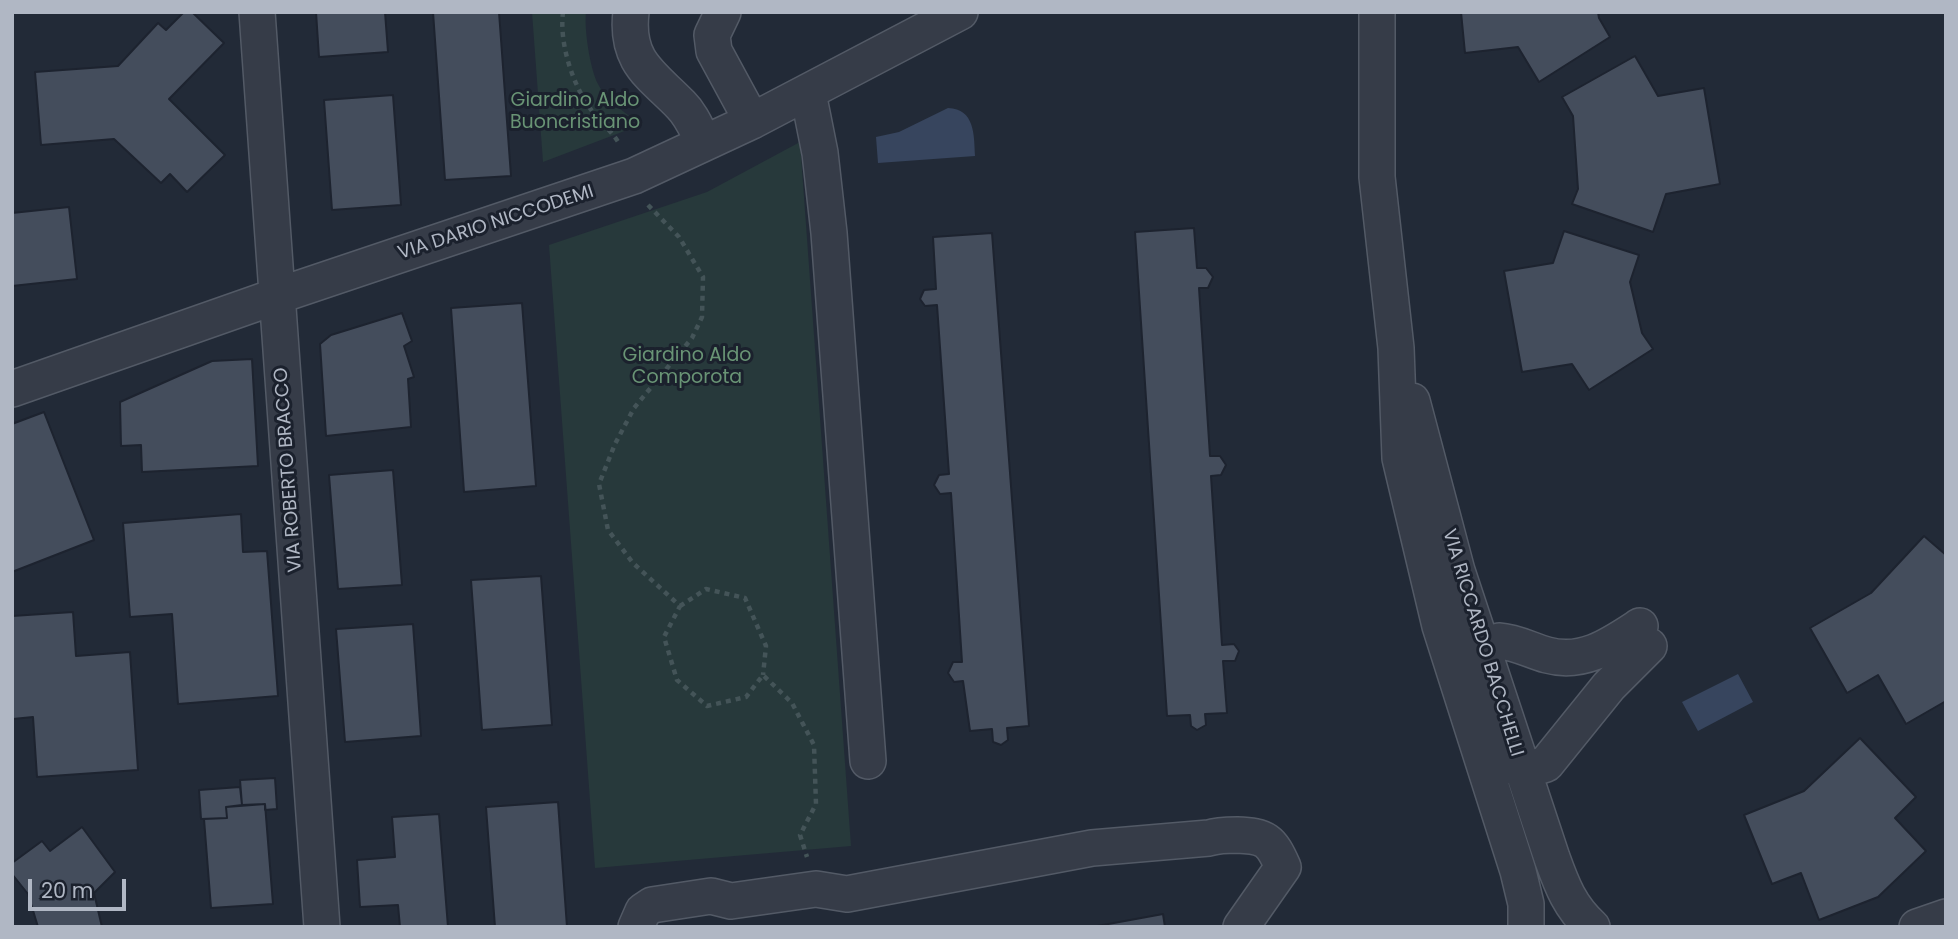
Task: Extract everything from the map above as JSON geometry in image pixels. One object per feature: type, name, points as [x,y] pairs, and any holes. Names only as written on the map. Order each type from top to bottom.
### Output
[{"type":"street","name":"VIA ROBERTO BRACCO","points":[[257,12],[322,927]]},
{"type":"street","points":[[631,12],[633,46],[645,71],[682,106],[694,122],[704,144]]},
{"type":"street","points":[[723,12],[712,35],[714,51],[752,121]]},
{"type":"street","name":"VIA DARIO NICCODEMI","points":[[12,389],[277,296],[611,184],[752,121],[960,12]]},
{"type":"street","name":"VIA RICCARDO BACCHELLI","points":[[1377,12],[1377,177],[1396,348],[1400,458],[1440,626],[1518,871],[1526,904],[1526,927]]},
{"type":"street","points":[[808,93],[820,153],[829,233],[868,761]]},
{"type":"street","name":"VIA RICCARDO BACCHELLI","points":[[1396,348],[1457,571],[1521,769],[1564,891],[1579,915],[1592,927]]},
{"type":"street","points":[[1456,682],[1492,643],[1503,641],[1549,656],[1566,658],[1580,657],[1645,636],[1549,761],[1535,768],[1521,769],[1482,760]]},
{"type":"street","points":[[636,927],[643,911],[652,905],[710,896],[731,901],[816,888],[847,894],[1092,848],[1209,838],[1217,835],[1259,835],[1275,849],[1283,867],[1241,927]]},
{"type":"street","points":[[1917,927],[1946,917]]},
{"type":"path","points":[[563,12],[564,42],[578,87],[585,102],[625,151]]},
{"type":"path","points":[[652,211],[678,237],[703,277],[702,317],[692,338],[634,408],[614,444],[599,484],[608,530],[633,563],[680,606]]},
{"type":"path","points":[[706,589],[746,598],[765,646],[763,675],[746,697],[707,706],[677,681],[664,637],[680,606],[706,589]]},
{"type":"path","points":[[763,675],[792,703],[814,745],[816,804],[800,835],[816,888]]},
{"type":"green space","name":"Giardino Aldo Buoncristiano","points":[[532,12],[586,12],[588,49],[598,84],[618,107],[643,124],[543,162]]},
{"type":"green space","name":"Giardino Aldo Comporota","points":[[800,142],[851,846],[595,868],[549,245],[707,192]]},
{"type":"water","points":[[948,108],[957,109],[968,118],[973,132],[975,156],[878,163],[876,137],[899,132]]},
{"type":"water","points":[[1738,674],[1753,702],[1698,731],[1682,702]]},
{"type":"building","points":[[184,12],[192,12],[224,43],[169,99],[225,155],[187,192],[170,174],[161,183],[114,139],[41,145],[35,72],[118,66],[158,23],[166,30]]},
{"type":"building","points":[[316,12],[385,12],[388,52],[319,57]]},
{"type":"building","points":[[433,12],[499,12],[511,176],[445,180]]},
{"type":"building","points":[[1461,12],[1598,12],[1610,37],[1539,82],[1518,47],[1465,53]]},
{"type":"building","points":[[1635,56],[1658,96],[1704,88],[1720,184],[1666,194],[1653,232],[1572,204],[1578,189],[1573,116],[1562,97]]},
{"type":"building","points":[[393,95],[401,205],[332,210],[324,100]]},
{"type":"building","points":[[69,207],[77,279],[12,286],[12,213]]},
{"type":"building","points":[[1194,228],[1197,268],[1206,268],[1213,277],[1208,288],[1199,288],[1210,456],[1220,456],[1226,465],[1221,475],[1211,476],[1222,645],[1234,644],[1239,651],[1235,661],[1223,661],[1227,713],[1205,714],[1206,725],[1197,730],[1191,726],[1190,715],[1167,716],[1135,232]]},
{"type":"building","points":[[1564,231],[1639,255],[1630,282],[1642,333],[1653,349],[1589,390],[1572,364],[1522,372],[1504,271],[1553,263]]},
{"type":"building","points":[[992,233],[1029,726],[1007,728],[1008,740],[1001,745],[993,742],[992,729],[970,731],[963,681],[954,682],[948,673],[953,662],[962,662],[951,493],[940,494],[934,485],[939,475],[949,474],[937,305],[925,306],[920,299],[924,290],[936,289],[933,237]]},
{"type":"building","points":[[522,303],[536,486],[464,492],[451,308]]},
{"type":"building","points":[[402,313],[412,341],[404,346],[414,377],[408,379],[411,427],[326,436],[320,344],[331,335]]},
{"type":"building","points":[[252,359],[258,466],[142,472],[141,445],[121,446],[120,402],[212,361]]},
{"type":"building","points":[[44,412],[94,540],[12,572],[12,424]]},
{"type":"building","points":[[393,470],[402,585],[338,589],[329,475]]},
{"type":"building","points":[[241,514],[243,552],[267,551],[278,696],[178,704],[172,614],[130,617],[123,523]]},
{"type":"building","points":[[1924,536],[1946,555],[1946,701],[1906,724],[1878,675],[1847,693],[1810,628],[1871,593]]},
{"type":"building","points":[[541,576],[552,725],[482,730],[471,580]]},
{"type":"building","points":[[73,612],[76,656],[130,652],[138,770],[37,777],[33,717],[13,719],[12,616]]},
{"type":"building","points":[[413,624],[421,736],[345,742],[336,629]]},
{"type":"building","points":[[1860,738],[1916,797],[1895,818],[1926,851],[1878,897],[1819,920],[1801,873],[1772,884],[1744,815],[1804,791]]},
{"type":"building","points":[[275,778],[277,809],[265,810],[265,804],[242,805],[240,780]]},
{"type":"building","points":[[240,787],[242,805],[226,807],[227,818],[201,819],[199,790]]},
{"type":"building","points":[[558,802],[567,927],[495,927],[486,807]]},
{"type":"building","points":[[265,804],[273,904],[211,908],[204,819],[227,818],[226,807]]},
{"type":"building","points":[[439,814],[448,927],[400,927],[398,905],[360,907],[357,860],[395,857],[392,817]]},
{"type":"building","points":[[82,827],[115,872],[94,893],[102,927],[38,927],[28,894],[12,874],[12,863],[42,841],[50,851]]},
{"type":"building","points":[[1163,914],[1165,927],[1092,927]]}]
